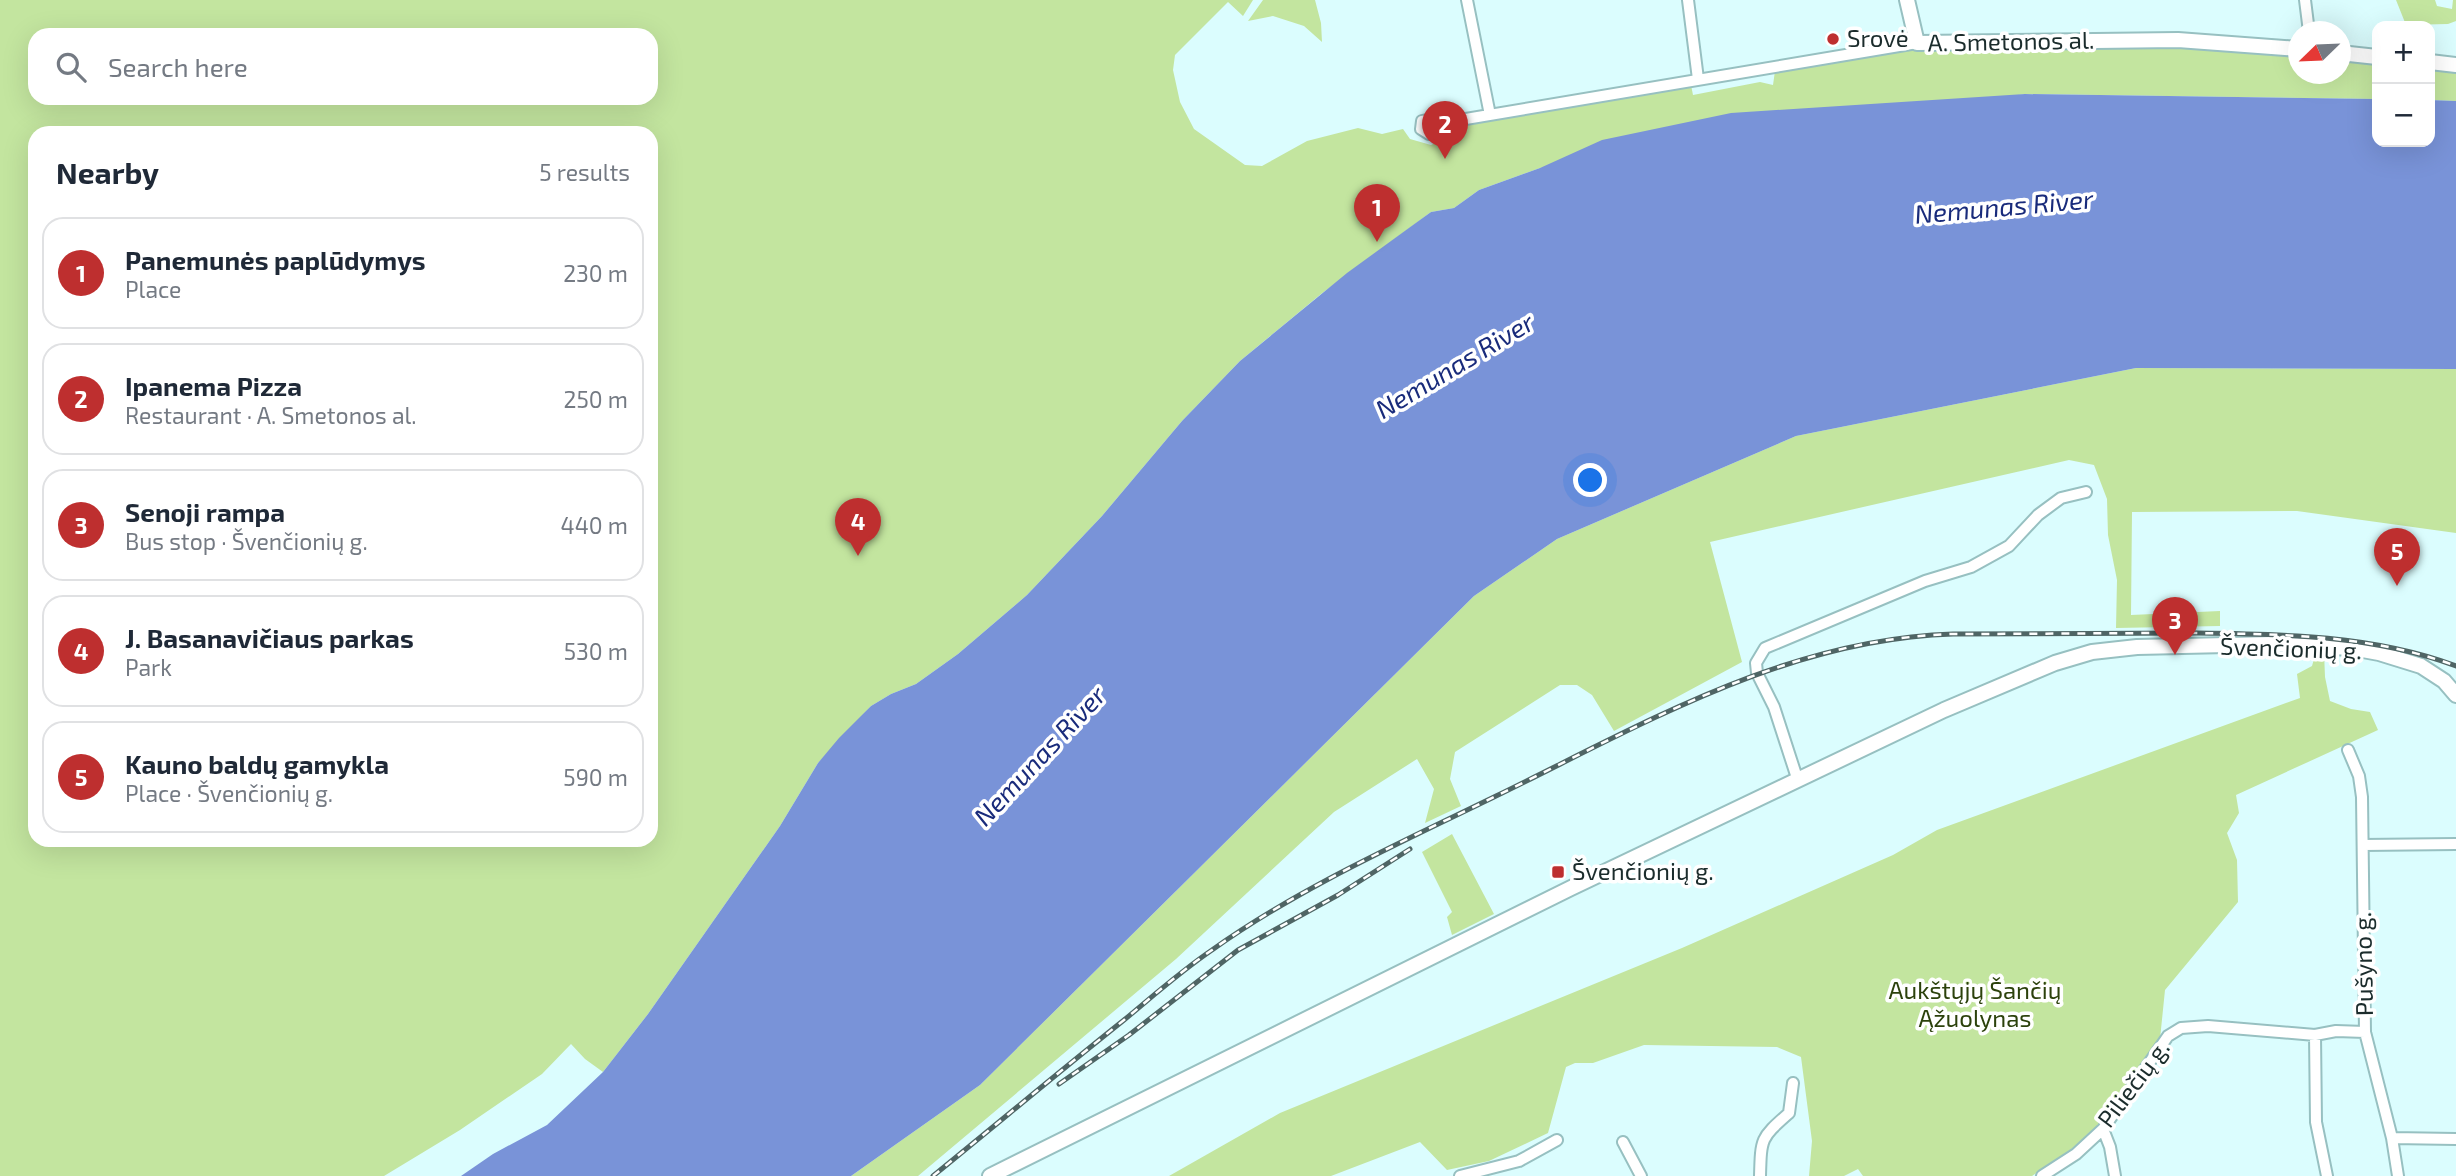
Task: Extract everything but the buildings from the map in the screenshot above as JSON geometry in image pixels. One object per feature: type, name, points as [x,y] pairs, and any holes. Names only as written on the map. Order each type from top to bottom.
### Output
[{"type":"street","points":[[1467,0],[1490,115]]},
{"type":"street","points":[[1688,0],[1698,79]]},
{"type":"street","points":[[1907,0],[1917,43]]},
{"type":"street","points":[[2305,0],[2308,21]]},
{"type":"street","name":"A. Smetonos al.","points":[[1436,124],[1917,43],[2178,40],[2288,48]]},
{"type":"street","points":[[2351,54],[2372,56]]},
{"type":"street","points":[[2435,63],[2456,65]]},
{"type":"street","points":[[1798,780],[1774,707],[1757,673],[1756,663],[1765,648],[1925,581],[1971,567],[2008,546],[2038,514],[2062,498],[2086,492]]},
{"type":"street","name":"Švenčionių g.","points":[[990,1176],[1431,956],[1944,710],[2036,669],[2092,652],[2137,647],[2273,644],[2352,648],[2409,661],[2427,669],[2444,681],[2456,695]]},
{"type":"street","name":"Pušyno g.","points":[[2348,750],[2360,782],[2365,1032],[2392,1138],[2398,1176]]},
{"type":"street","points":[[2363,845],[2456,844]]},
{"type":"street","name":"Piliečių g.","points":[[2042,1176],[2076,1154],[2103,1129],[2168,1036],[2180,1028],[2208,1026],[2315,1035],[2336,1031],[2365,1032]]},
{"type":"street","points":[[2315,1035],[2316,1122],[2327,1176]]},
{"type":"street","points":[[1760,1176],[1761,1146],[1776,1122],[1789,1113],[1793,1083]]},
{"type":"street","points":[[2103,1129],[2110,1147],[2115,1176]]},
{"type":"street","points":[[2392,1138],[2456,1139]]},
{"type":"street","points":[[1460,1176],[1519,1161],[1557,1140]]},
{"type":"street","points":[[1622,1142],[1641,1176]]},
{"type":"green space","points":[[0,0],[1253,0],[1243,16],[1228,2],[1175,55],[1173,70],[1180,102],[1194,129],[1245,165],[1262,166],[1307,141],[1358,128],[1382,134],[1403,129],[1410,139],[1431,145],[1453,135],[1452,128],[1691,85],[1693,95],[1760,82],[1773,85],[1775,71],[1922,49],[2175,45],[2288,53],[2288,84],[2351,84],[2351,60],[2372,62],[2372,99],[2025,94],[1540,168],[1479,190],[1454,208],[1431,212],[1321,294],[1240,361],[1182,421],[1102,516],[1027,595],[958,654],[916,684],[871,706],[818,763],[780,826],[648,1014],[603,1072],[571,1044],[542,1074],[460,1130],[384,1176],[0,1176]]},
{"type":"green space","points":[[1263,0],[1315,0],[1321,23],[1322,42],[1304,26],[1273,16],[1248,21]]},
{"type":"green space","points":[[2396,0],[2435,0],[2437,6],[2452,9],[2453,0],[2456,0],[2456,21],[2435,24],[2435,21],[2404,21]]},
{"type":"green space","points":[[2435,69],[2456,71],[2456,101],[2435,100]]},
{"type":"green space","points":[[2136,368],[2456,369],[2456,533],[2297,511],[2132,512],[2131,615],[2220,611],[2220,626],[2116,628],[2117,580],[2108,535],[2107,499],[2094,465],[2069,460],[1710,542],[1742,662],[1614,731],[1592,695],[1577,685],[1560,685],[1455,752],[1450,779],[1461,806],[1425,823],[1434,789],[1417,759],[1334,812],[1176,959],[918,1176],[851,1176],[980,1085],[1474,596],[1557,539],[1796,436]]},
{"type":"green space","name":"Aukštųjų Šančių Ąžuolynas","points":[[2316,652],[2324,652],[2330,701],[2351,709],[2370,712],[2378,730],[2236,795],[2239,813],[2227,833],[2237,860],[2238,902],[2165,990],[2160,1039],[2100,1123],[2073,1148],[2032,1176],[1863,1176],[1858,1169],[1844,1176],[1809,1176],[1812,1141],[1801,1057],[1777,1047],[1644,1045],[1593,1063],[1575,1063],[1566,1067],[1548,1133],[1489,1161],[1447,1170],[1420,1142],[1331,1176],[1169,1176],[1280,1113],[1682,948],[1893,855],[1937,830],[2300,698],[2297,674],[2312,666]]},
{"type":"green space","points":[[1452,834],[1494,914],[1452,935],[1447,917],[1452,912],[1422,852]]},
{"type":"water","name":"Nemunas River","points":[[2025,94],[2372,99],[2372,147],[2435,147],[2435,100],[2456,101],[2456,369],[2136,368],[1796,436],[1557,539],[1474,596],[980,1085],[851,1176],[461,1176],[493,1154],[547,1125],[603,1072],[648,1014],[780,826],[818,763],[839,738],[871,706],[916,684],[958,654],[1027,595],[1102,516],[1182,421],[1240,361],[1347,273],[1431,212],[1454,208],[1479,190],[1540,168],[1602,140],[1731,113]]},
{"type":"railway","points":[[933,1176],[1189,966],[1280,906],[1387,849],[1661,715],[1774,669],[1832,651],[1891,639],[1953,634],[2129,633],[2255,634],[2323,638],[2391,647],[2456,666]]},
{"type":"railway","points":[[1059,1084],[1129,1035],[1238,950],[1338,895],[1410,849]]},
{"type":"place","name":"Srovė","points":[[1833,39]]},
{"type":"place","name":"Ipanema Pizza","points":[[1445,159]]},
{"type":"place","name":"Panemunės paplūdymys","points":[[1377,242]]},
{"type":"place","name":"J. Basanavičiaus parkas","points":[[858,556]]},
{"type":"place","name":"Kauno baldų gamykla","points":[[2397,586]]},
{"type":"place","name":"Senoji rampa","points":[[2175,655]]},
{"type":"place","name":"Švenčionių g.","points":[[1558,872]]}]
